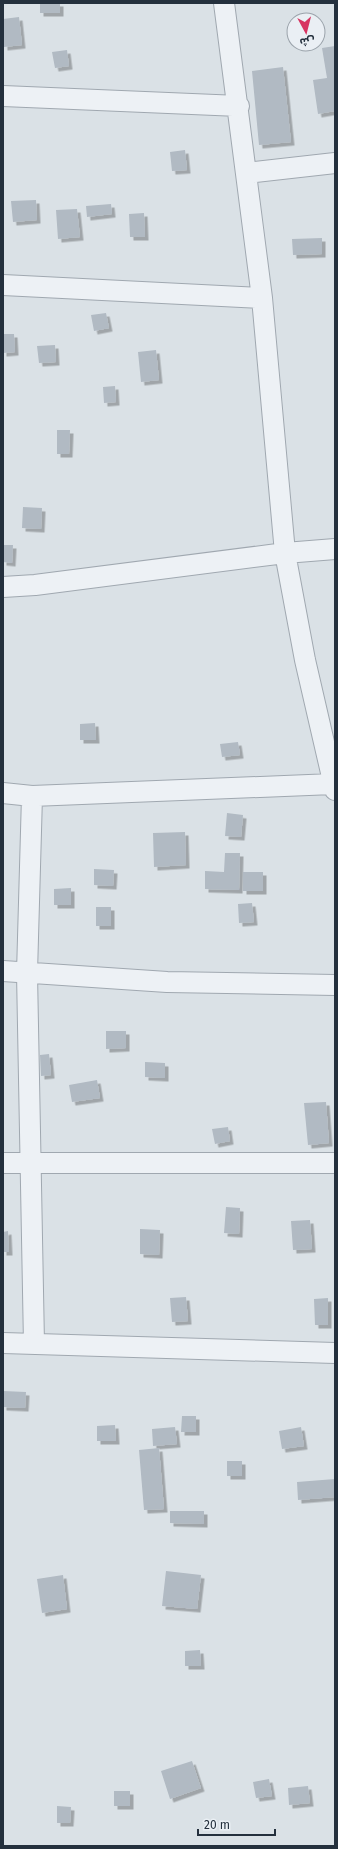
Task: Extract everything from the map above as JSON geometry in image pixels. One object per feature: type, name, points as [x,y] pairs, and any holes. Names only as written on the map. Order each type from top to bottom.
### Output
[{"type":"street","points":[[3,793],[32,796],[334,787],[304,660],[285,553],[262,298],[224,3]]},
{"type":"street","points":[[3,96],[238,106]]},
{"type":"street","points":[[246,172],[335,163]]},
{"type":"street","points":[[3,285],[262,298]]},
{"type":"street","points":[[3,587],[35,585],[285,553],[335,549]]},
{"type":"street","points":[[32,796],[27,973],[34,1344]]},
{"type":"street","points":[[3,971],[167,982],[335,985]]},
{"type":"street","points":[[3,1163],[335,1163]]},
{"type":"street","points":[[3,1343],[335,1353]]},
{"type":"building","points":[[40,3],[60,3],[60,13],[40,13]]},
{"type":"building","points":[[19,17],[22,45],[4,47],[3,19]]},
{"type":"building","points":[[335,46],[335,111],[318,114],[313,80],[327,78],[323,52],[326,52],[326,47]]},
{"type":"building","points":[[67,50],[69,66],[55,68],[52,52]]},
{"type":"building","points":[[283,67],[291,142],[259,145],[252,71]]},
{"type":"building","points":[[185,150],[187,170],[172,171],[170,152]]},
{"type":"building","points":[[36,200],[37,220],[13,222],[11,201]]},
{"type":"building","points":[[111,204],[112,214],[87,217],[86,206]]},
{"type":"building","points":[[77,209],[80,237],[58,239],[56,210]]},
{"type":"building","points":[[144,213],[145,237],[130,237],[129,214]]},
{"type":"building","points":[[322,238],[322,254],[293,255],[292,239]]},
{"type":"building","points":[[106,313],[109,328],[94,331],[91,315]]},
{"type":"building","points":[[3,334],[14,334],[15,352],[3,353]]},
{"type":"building","points":[[55,345],[56,362],[39,363],[37,346]]},
{"type":"building","points":[[156,350],[159,380],[141,382],[138,352]]},
{"type":"building","points":[[115,386],[116,402],[104,403],[103,387]]},
{"type":"building","points":[[57,430],[70,430],[69,454],[57,454]]},
{"type":"building","points":[[23,507],[42,508],[41,529],[22,528]]},
{"type":"building","points":[[3,545],[13,545],[12,563],[3,562]]},
{"type":"building","points":[[95,723],[96,740],[80,740],[80,724]]},
{"type":"building","points":[[238,742],[240,755],[222,757],[220,744]]},
{"type":"building","points":[[227,813],[243,815],[241,837],[225,836]]},
{"type":"building","points":[[185,832],[186,865],[154,867],[153,833]]},
{"type":"building","points":[[225,853],[240,853],[239,890],[205,889],[205,871],[224,872]]},
{"type":"building","points":[[94,869],[114,870],[113,886],[94,885]]},
{"type":"building","points":[[243,872],[263,872],[263,891],[243,891]]},
{"type":"building","points":[[71,888],[71,905],[54,905],[54,889]]},
{"type":"building","points":[[252,903],[254,922],[239,923],[238,904]]},
{"type":"building","points":[[96,907],[111,907],[111,926],[96,926]]},
{"type":"building","points":[[106,1031],[126,1031],[126,1048],[106,1049]]},
{"type":"building","points":[[49,1054],[51,1075],[41,1076],[40,1055]]},
{"type":"building","points":[[145,1062],[165,1063],[165,1078],[145,1077]]},
{"type":"building","points":[[97,1080],[100,1098],[72,1102],[69,1085]]},
{"type":"building","points":[[326,1102],[329,1143],[308,1145],[304,1103]]},
{"type":"building","points":[[228,1127],[230,1141],[215,1144],[212,1129]]},
{"type":"building","points":[[226,1207],[240,1208],[239,1234],[224,1233]]},
{"type":"building","points":[[310,1220],[312,1249],[293,1250],[291,1221]]},
{"type":"building","points":[[140,1229],[160,1230],[159,1255],[140,1254]]},
{"type":"building","points":[[8,1231],[9,1252],[3,1252],[3,1232]]},
{"type":"building","points":[[186,1297],[188,1321],[172,1322],[170,1298]]},
{"type":"building","points":[[328,1298],[328,1325],[315,1325],[314,1299]]},
{"type":"building","points":[[3,1391],[26,1392],[25,1408],[3,1407]]},
{"type":"building","points":[[182,1416],[196,1416],[196,1432],[181,1432]]},
{"type":"building","points":[[115,1425],[116,1441],[97,1441],[97,1426]]},
{"type":"building","points":[[175,1427],[177,1444],[153,1446],[152,1429]]},
{"type":"building","points":[[301,1427],[304,1446],[282,1449],[279,1431]]},
{"type":"building","points":[[159,1448],[164,1509],[144,1510],[139,1450]]},
{"type":"building","points":[[227,1461],[242,1461],[242,1476],[227,1476]]},
{"type":"building","points":[[335,1479],[335,1497],[298,1500],[297,1482]]},
{"type":"building","points":[[170,1511],[204,1511],[204,1524],[170,1523]]},
{"type":"building","points":[[166,1571],[201,1575],[197,1609],[162,1606]]},
{"type":"building","points":[[63,1575],[67,1609],[42,1613],[37,1579]]},
{"type":"building","points":[[200,1650],[201,1666],[185,1666],[185,1651]]},
{"type":"building","points":[[192,1761],[201,1788],[170,1799],[161,1771]]},
{"type":"building","points":[[269,1779],[272,1796],[256,1798],[253,1782]]},
{"type":"building","points":[[308,1786],[310,1803],[289,1805],[288,1788]]},
{"type":"building","points":[[114,1791],[130,1791],[130,1806],[114,1806]]},
{"type":"building","points":[[57,1806],[71,1807],[70,1823],[57,1823]]}]
